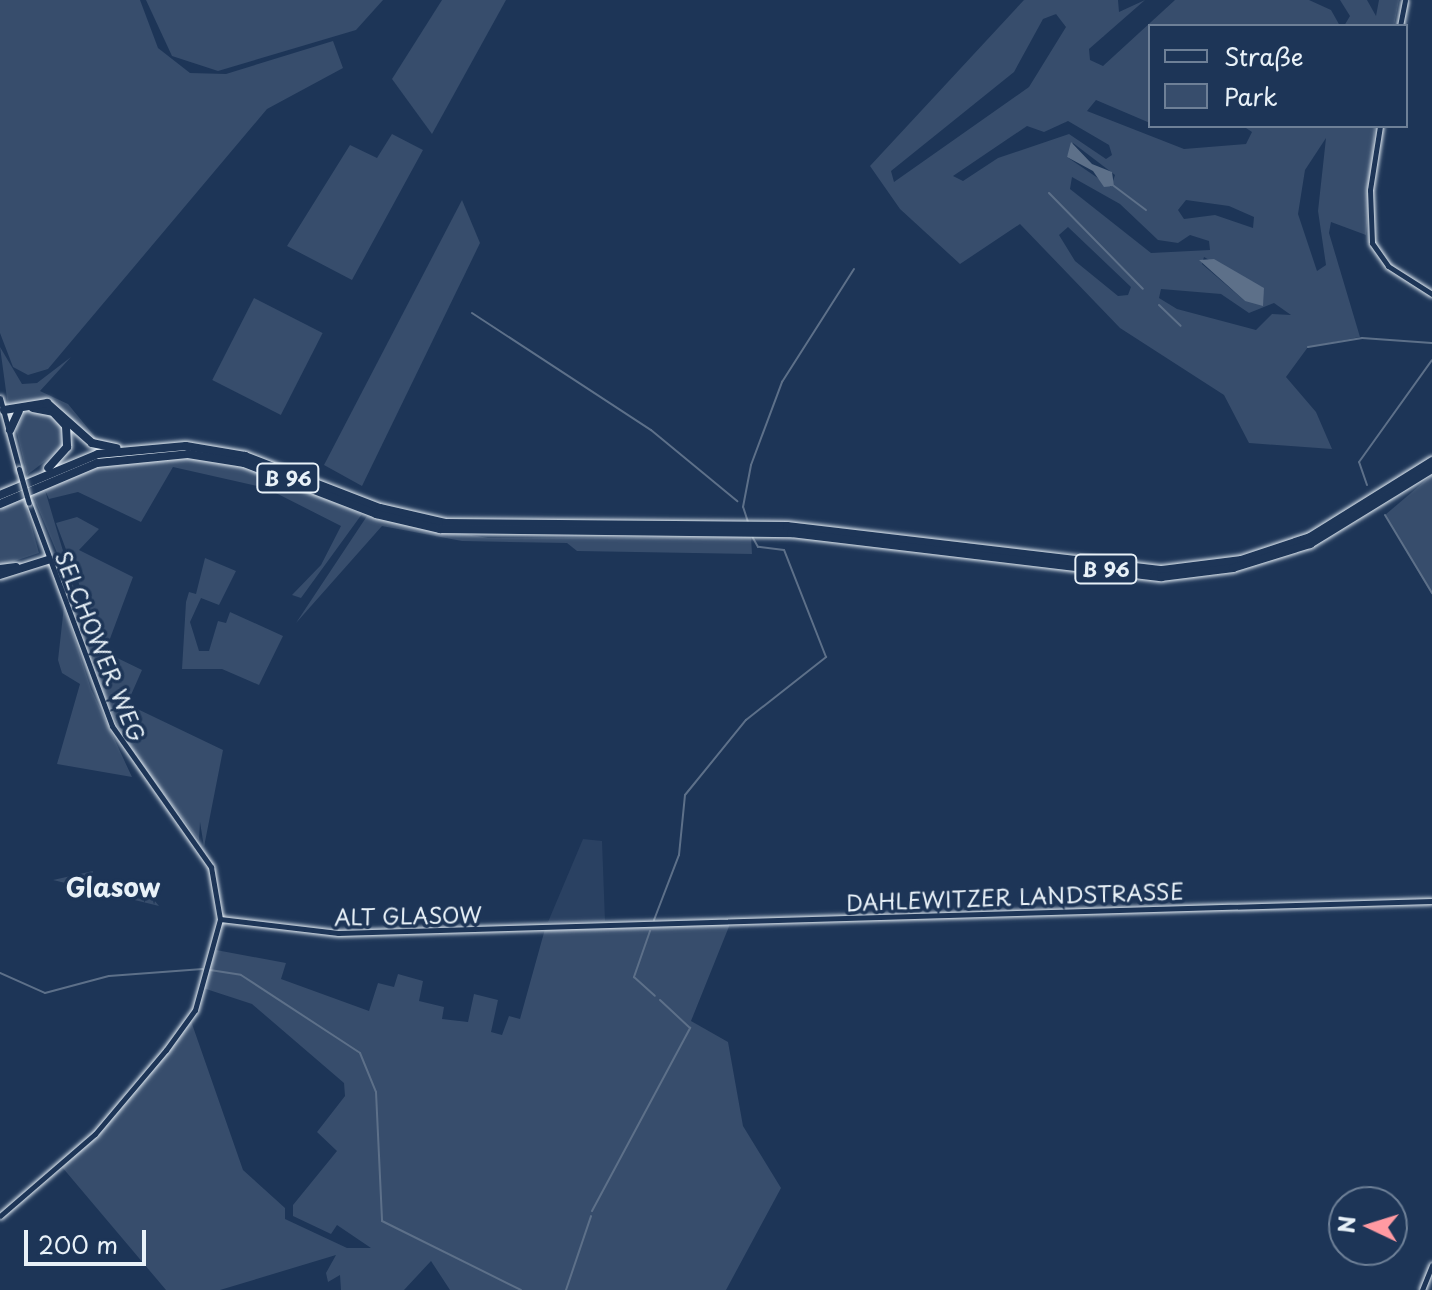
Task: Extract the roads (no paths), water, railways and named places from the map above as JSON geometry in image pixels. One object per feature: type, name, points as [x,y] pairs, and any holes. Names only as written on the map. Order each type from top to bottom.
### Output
[{"type":"highway","points":[[4,413],[47,403],[92,443],[128,449]]},
{"type":"highway","points":[[4,413],[47,409],[66,426],[67,447],[43,472]]},
{"type":"highway","points":[[10,430],[19,411]]},
{"type":"highway","name":"B 96","points":[[0,495],[43,472],[128,449],[186,446],[245,456],[380,508],[446,523],[744,528]]},
{"type":"highway","name":"B 96","points":[[0,504],[74,469],[174,453],[244,463],[376,514],[440,529],[757,528],[896,536],[1101,568],[1195,568],[1322,532],[1432,461]]},
{"type":"highway","name":"B 96","points":[[757,528],[886,542],[1104,575],[1194,574],[1322,539],[1432,469]]},
{"type":"highway","points":[[0,572],[47,557]]},
{"type":"street","points":[[1400,24],[1405,0]]},
{"type":"street","points":[[1380,128],[1370,234],[1388,266],[1432,294]]},
{"type":"street","name":"SELCHOWER WEG","points":[[0,398],[47,557],[78,620],[112,726],[211,867],[220,919]]},
{"type":"street","name":"DAHLEWITZER LANDSTRASSE","points":[[598,925],[1432,901]]},
{"type":"street","points":[[0,1216],[129,1098],[195,1010],[220,919]]},
{"type":"street","name":"ALT GLASOW","points":[[220,919],[338,933],[598,925]]},
{"type":"street","points":[[1422,1290],[1432,1265]]},
{"type":"waterway","points":[[1114,186],[1146,210]]},
{"type":"waterway","points":[[1049,193],[1143,289]]},
{"type":"waterway","points":[[748,522],[743,507],[751,465],[782,382],[854,269]]},
{"type":"waterway","points":[[1159,305],[1181,326]]},
{"type":"waterway","points":[[472,313],[651,430],[737,501]]},
{"type":"waterway","points":[[1308,347],[1362,338],[1432,343]]},
{"type":"waterway","points":[[1367,485],[1359,462],[1432,360]]},
{"type":"waterway","points":[[1385,515],[1432,593]]},
{"type":"waterway","points":[[654,920],[679,855],[685,795],[746,720],[826,657],[784,550],[758,547],[752,536]]},
{"type":"waterway","points":[[650,931],[634,977],[655,996]]},
{"type":"waterway","points":[[0,973],[45,993],[109,976],[203,969]]},
{"type":"waterway","points":[[210,970],[241,975],[360,1053],[376,1092],[382,1221],[521,1290]]},
{"type":"waterway","points":[[592,1211],[690,1028],[660,1000]]},
{"type":"waterway","points":[[566,1290],[591,1216]]},
{"type":"district","name":"Glasow","points":[[113,887]]}]
